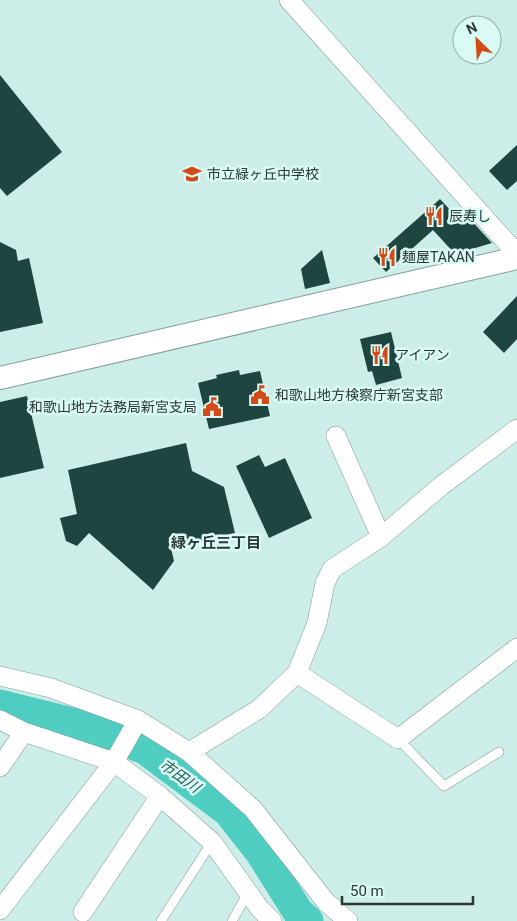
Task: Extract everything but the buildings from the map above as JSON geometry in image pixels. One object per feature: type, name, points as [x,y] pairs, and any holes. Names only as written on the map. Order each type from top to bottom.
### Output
[{"type":"street","points":[[289,0],[517,254]]},
{"type":"street","points":[[0,378],[517,258]]},
{"type":"street","points":[[189,752],[259,709],[297,674],[317,623],[325,583],[332,569],[381,537],[441,486],[517,429]]},
{"type":"street","points":[[336,436],[381,537]]},
{"type":"street","points":[[297,674],[398,739],[517,648]]},
{"type":"street","points":[[0,676],[51,688],[138,720],[189,752],[253,809],[326,902],[348,921]]},
{"type":"street","points":[[0,720],[24,732],[114,762],[160,796],[212,842],[272,921]]},
{"type":"street","points":[[0,910],[114,762],[138,720]]},
{"type":"street","points":[[0,768],[24,732]]},
{"type":"street","points":[[83,912],[160,796]]},
{"type":"lane","points":[[398,739],[444,786],[499,752]]},
{"type":"lane","points":[[161,921],[212,842]]},
{"type":"lane","points":[[232,921],[249,892]]},
{"type":"waterway","name":"市田川","points":[[0,705],[88,727],[145,749],[228,811],[261,853],[298,912],[308,921]]},
{"type":"place","name":"市立緑ヶ丘中学校","points":[[192,174]]},
{"type":"place","name":"辰寿し","points":[[434,216]]},
{"type":"place","name":"麺屋TAKAN","points":[[387,257]]},
{"type":"place","name":"アイアン","points":[[380,355]]},
{"type":"place","name":"和歌山地方検察庁新宮支部","points":[[260,395]]},
{"type":"place","name":"和歌山地方法務局新宮支局","points":[[212,407]]},
{"type":"district","name":"緑ヶ丘三丁目","points":[[216,543]]}]
